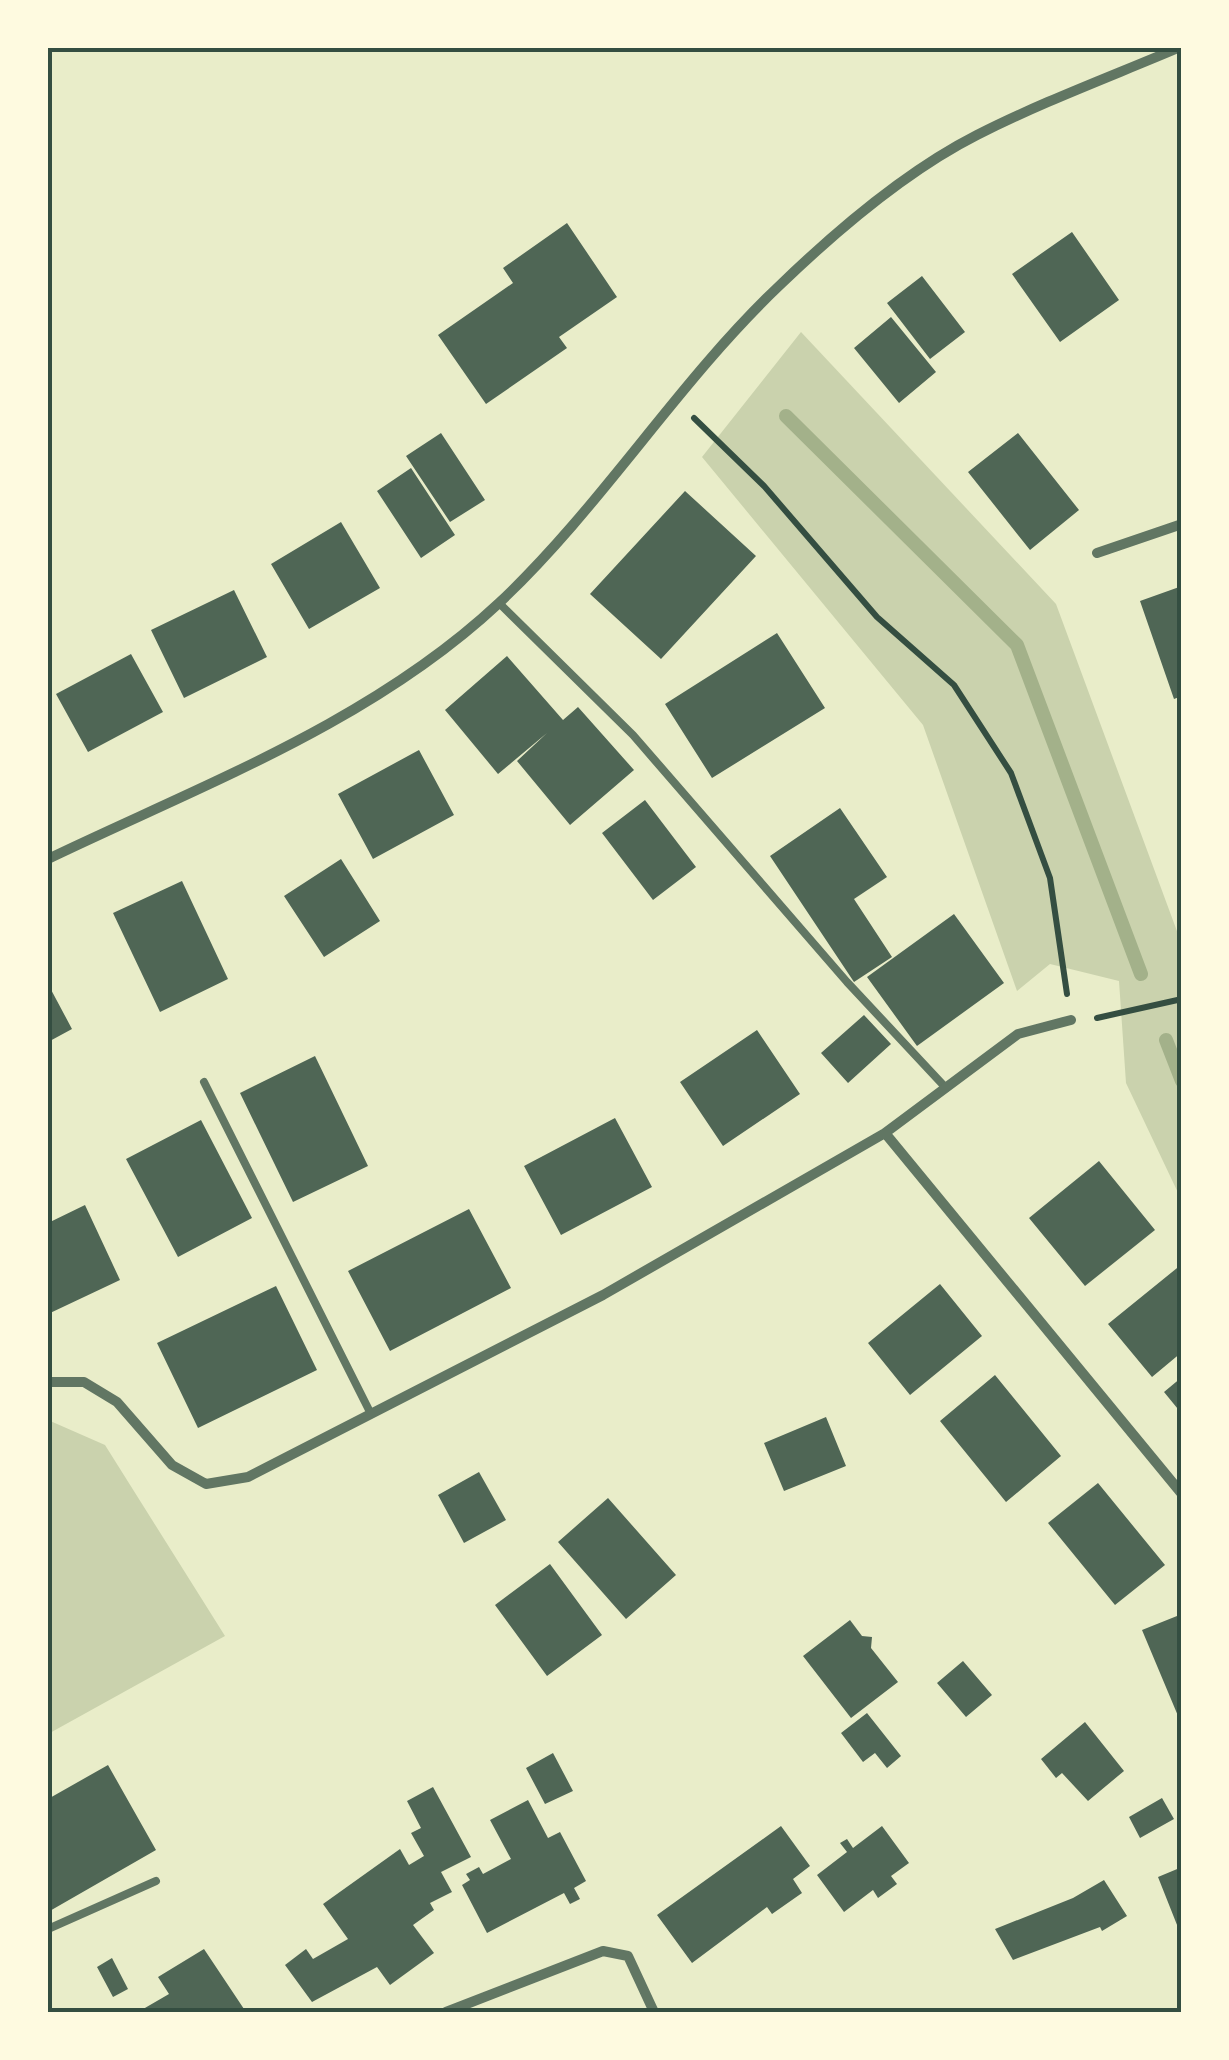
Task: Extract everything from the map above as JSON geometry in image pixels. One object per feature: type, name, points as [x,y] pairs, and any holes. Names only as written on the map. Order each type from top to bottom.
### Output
[{"type":"street","points":[[48,859],[340,719],[434,656],[498,603],[778,287],[876,203],[975,136],[1178,48]]},
{"type":"street","points":[[1097,553],[1182,524]]},
{"type":"street","points":[[48,1382],[84,1382],[116,1402],[172,1465],[206,1484],[248,1477],[604,1294],[885,1132],[1018,1034],[1071,1020]]},
{"type":"street","points":[[885,1132],[1182,1494]]},
{"type":"street","points":[[446,2012],[603,1951],[628,1956],[654,2012]]},
{"type":"lane","points":[[498,603],[633,736],[834,968],[946,1088]]},
{"type":"lane","points":[[204,1082],[372,1414]]},
{"type":"lane","points":[[48,1929],[156,1881]]},
{"type":"path","points":[[676,400],[764,486],[877,617],[954,685],[1011,772],[1050,878],[1071,1020],[1122,1016],[1182,999]]},
{"type":"green space","points":[[801,332],[1056,604],[1181,942],[1181,1199],[1126,1083],[1119,981],[1050,964],[1017,991],[923,725],[702,457]]},
{"type":"green space","points":[[48,1420],[105,1445],[225,1636],[48,1734]]},
{"type":"building","points":[[567,223],[617,297],[559,337],[567,348],[486,404],[438,335],[513,283],[503,268]]},
{"type":"building","points":[[1072,232],[1119,300],[1060,342],[1012,274]]},
{"type":"building","points":[[922,276],[965,332],[930,359],[887,303]]},
{"type":"building","points":[[891,317],[936,372],[899,403],[854,348]]},
{"type":"building","points":[[441,433],[485,500],[450,522],[406,456]]},
{"type":"building","points":[[1018,433],[1079,510],[1030,550],[968,472]]},
{"type":"building","points":[[411,468],[455,535],[421,558],[377,491]]},
{"type":"building","points":[[685,491],[756,556],[661,659],[590,594]]},
{"type":"building","points":[[341,522],[380,588],[309,629],[271,564]]},
{"type":"building","points":[[1182,586],[1182,696],[1174,699],[1140,601]]},
{"type":"building","points":[[234,590],[267,657],[184,698],[151,630]]},
{"type":"building","points":[[777,633],[825,708],[712,778],[665,704]]},
{"type":"building","points":[[131,654],[163,712],[88,752],[56,694]]},
{"type":"building","points":[[507,656],[563,720],[578,707],[634,770],[570,825],[517,761],[547,733],[498,774],[445,710]]},
{"type":"building","points":[[419,750],[454,815],[373,859],[338,794]]},
{"type":"building","points":[[645,800],[696,867],[653,900],[602,833]]},
{"type":"building","points":[[840,808],[887,877],[854,899],[892,957],[854,982],[770,856]]},
{"type":"building","points":[[341,859],[380,921],[324,957],[284,896]]},
{"type":"building","points":[[182,881],[228,979],[160,1012],[113,913]]},
{"type":"building","points":[[954,914],[1004,983],[917,1046],[867,977]]},
{"type":"building","points":[[48,984],[72,1029],[48,1042]]},
{"type":"building","points":[[864,1015],[891,1044],[848,1083],[821,1053]]},
{"type":"building","points":[[757,1030],[800,1094],[723,1146],[680,1082]]},
{"type":"building","points":[[315,1056],[368,1166],[293,1202],[240,1093]]},
{"type":"building","points":[[615,1118],[652,1187],[561,1235],[524,1166]]},
{"type":"building","points":[[201,1120],[252,1218],[178,1257],[126,1159]]},
{"type":"building","points":[[1099,1161],[1155,1230],[1085,1286],[1029,1218]]},
{"type":"building","points":[[85,1205],[120,1280],[48,1314],[48,1223]]},
{"type":"building","points":[[469,1209],[511,1288],[390,1351],[348,1271]]},
{"type":"building","points":[[1182,1264],[1182,1352],[1152,1377],[1108,1324]]},
{"type":"building","points":[[940,1284],[982,1336],[910,1395],[868,1343]]},
{"type":"building","points":[[276,1286],[317,1370],[198,1428],[157,1343]]},
{"type":"building","points":[[995,1375],[1061,1456],[1006,1502],[940,1421]]},
{"type":"building","points":[[1182,1377],[1182,1414],[1164,1392]]},
{"type":"building","points":[[826,1417],[846,1466],[784,1491],[764,1443]]},
{"type":"building","points":[[479,1472],[506,1520],[464,1543],[438,1495]]},
{"type":"building","points":[[1098,1483],[1165,1565],[1115,1605],[1048,1523]]},
{"type":"building","points":[[608,1498],[676,1575],[626,1619],[558,1542]]},
{"type":"building","points":[[550,1564],[602,1635],[547,1676],[495,1605]]},
{"type":"building","points":[[1182,1614],[1182,1723],[1181,1723],[1142,1630]]},
{"type":"building","points":[[850,1620],[862,1636],[872,1637],[871,1648],[898,1682],[851,1718],[803,1656]]},
{"type":"building","points":[[963,1661],[992,1695],[966,1717],[937,1683]]},
{"type":"building","points":[[867,1713],[901,1756],[887,1768],[875,1753],[863,1762],[841,1733]]},
{"type":"building","points":[[1085,1722],[1124,1771],[1088,1801],[1062,1773],[1056,1778],[1041,1759]]},
{"type":"building","points":[[553,1753],[573,1791],[545,1804],[526,1768]]},
{"type":"building","points":[[108,1765],[156,1850],[48,1912],[48,1799]]},
{"type":"building","points":[[433,1787],[471,1857],[441,1872],[452,1892],[430,1903],[434,1910],[413,1925],[434,1953],[390,1985],[377,1967],[312,2002],[285,1965],[306,1949],[313,1959],[348,1939],[323,1904],[400,1849],[409,1865],[424,1856],[411,1833],[421,1828],[407,1801]]},
{"type":"building","points":[[1162,1798],[1174,1819],[1140,1838],[1129,1817]]},
{"type":"building","points":[[528,1800],[548,1838],[560,1832],[586,1881],[574,1888],[580,1899],[570,1904],[564,1893],[487,1933],[462,1885],[470,1880],[466,1874],[479,1867],[483,1874],[511,1859],[490,1820]]},
{"type":"building","points":[[781,1826],[810,1866],[793,1879],[802,1893],[772,1914],[767,1907],[692,1963],[657,1915]]},
{"type":"building","points":[[882,1826],[909,1863],[891,1876],[897,1884],[878,1898],[873,1890],[844,1912],[817,1875],[847,1852],[840,1843],[847,1839],[853,1848]]},
{"type":"building","points":[[1182,1867],[1182,1935],[1181,1935],[1158,1877]]},
{"type":"building","points":[[1104,1880],[1127,1916],[1102,1931],[1100,1927],[1013,1960],[995,1929],[1073,1898]]},
{"type":"building","points":[[204,1949],[246,2012],[138,2012],[169,1994],[158,1977]]},
{"type":"building","points":[[112,1958],[128,1989],[113,1997],[97,1967]]},
{"type":"waterway","points":[[786,416],[1017,645],[1141,974]]},
{"type":"waterway","points":[[1166,1040],[1182,1081]]}]
